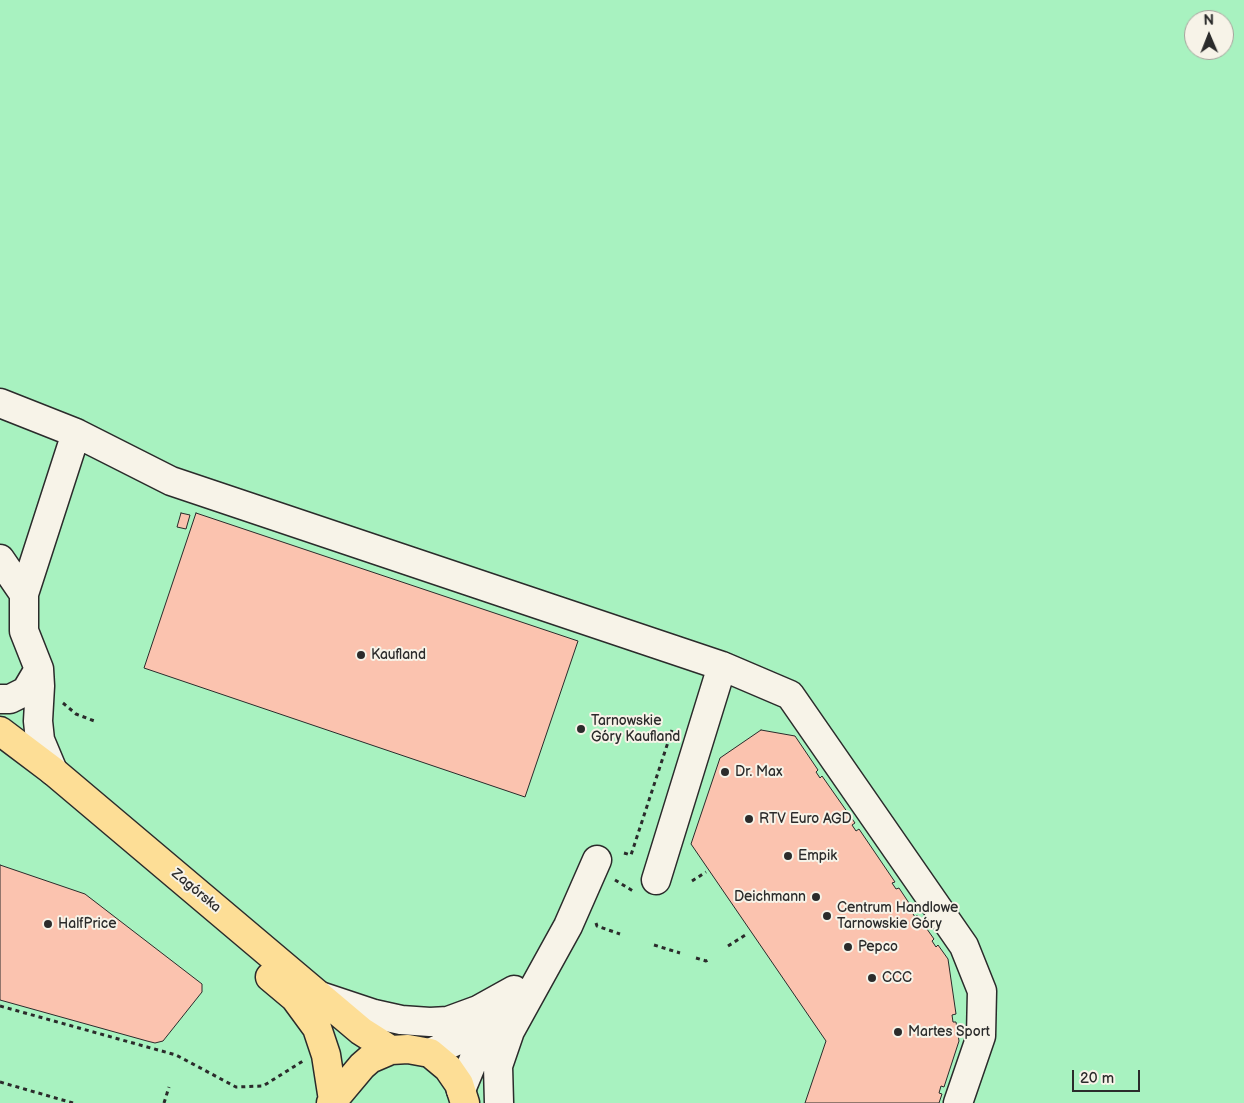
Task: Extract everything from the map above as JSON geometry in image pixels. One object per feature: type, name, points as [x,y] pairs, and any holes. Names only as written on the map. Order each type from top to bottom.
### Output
[{"type":"highway","name":"Zagórska","points":[[0,731],[53,771],[361,1030],[391,1050]]},
{"type":"highway","name":"Zagórska","points":[[0,744],[41,784],[295,998],[317,1028],[326,1055],[332,1102]]},
{"type":"highway","points":[[332,1102],[370,1059],[391,1050],[408,1049],[430,1054],[448,1068],[463,1096]]},
{"type":"lane","points":[[0,403],[76,433],[171,481],[722,666],[790,695],[964,946],[982,991],[981,1036],[958,1103]]},
{"type":"lane","points":[[53,771],[40,740],[38,721],[39,669],[24,631],[24,594],[76,433]]},
{"type":"lane","points":[[0,559],[24,594]]},
{"type":"lane","points":[[648,887],[722,666]]},
{"type":"lane","points":[[0,699],[10,699],[26,691],[39,669]]},
{"type":"lane","points":[[463,1096],[475,1056],[549,960],[603,870]]},
{"type":"lane","points":[[320,996],[374,1014],[401,1020],[430,1022],[448,1021],[521,994]]},
{"type":"lane","points":[[430,1054],[456,1041],[521,994]]},
{"type":"lane","points":[[499,1103],[498,1066],[521,994]]},
{"type":"path","points":[[60,701],[76,714],[97,722]]},
{"type":"path","points":[[624,853],[631,855],[672,730]]},
{"type":"path","points":[[603,870],[615,880],[648,887]]},
{"type":"path","points":[[692,880],[706,872]]},
{"type":"path","points":[[593,917],[597,926],[620,934]]},
{"type":"path","points":[[728,946],[747,934]]},
{"type":"path","points":[[654,945],[680,953]]},
{"type":"path","points":[[696,958],[706,962],[710,959]]},
{"type":"path","points":[[0,1006],[176,1055],[236,1087],[263,1086],[301,1062],[308,1060]]},
{"type":"path","points":[[0,1082],[73,1103]]},
{"type":"path","points":[[164,1103],[168,1087]]},
{"type":"green space","points":[[0,0],[1244,0],[1244,1103],[0,1103]]},
{"type":"building","points":[[181,513],[190,515],[186,529],[177,527]]},
{"type":"building","name":"Kaufland","points":[[196,513],[578,641],[525,797],[144,668]]},
{"type":"building","name":"Centrum Handlowe Tarnowskie Góry","points":[[761,730],[795,736],[818,770],[816,772],[820,778],[822,776],[855,823],[852,825],[856,831],[859,829],[895,882],[892,883],[896,889],[899,888],[909,903],[907,905],[915,917],[917,915],[934,939],[932,941],[936,947],[938,945],[948,959],[956,1014],[952,1015],[953,1022],[956,1022],[959,1041],[944,1087],[941,1086],[939,1093],[942,1094],[939,1103],[805,1103],[826,1041],[691,844],[720,758]]},
{"type":"building","points":[[0,865],[85,894],[202,984],[202,992],[163,1041],[155,1043],[147,1041],[0,1000]]},
{"type":"place","name":"Kaufland","points":[[361,655]]},
{"type":"place","name":"Tarnowskie Góry Kaufland","points":[[581,729]]},
{"type":"place","name":"Dr. Max","points":[[725,772]]},
{"type":"place","name":"RTV Euro AGD","points":[[749,819]]},
{"type":"place","name":"Empik","points":[[788,856]]},
{"type":"place","name":"Deichmann","points":[[816,897]]},
{"type":"place","name":"Centrum Handlowe Tarnowskie Góry","points":[[827,916]]},
{"type":"place","name":"HalfPrice","points":[[48,924]]},
{"type":"place","name":"Pepco","points":[[848,947]]},
{"type":"place","name":"CCC","points":[[872,978]]},
{"type":"place","name":"Martes Sport","points":[[898,1032]]}]
